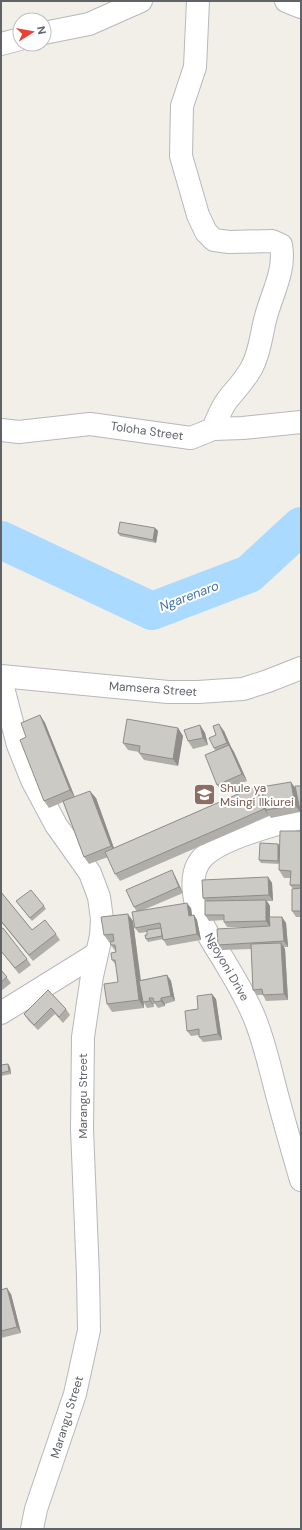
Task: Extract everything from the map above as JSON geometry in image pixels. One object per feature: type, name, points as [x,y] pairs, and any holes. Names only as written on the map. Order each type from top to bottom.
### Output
[{"type":"street","points":[[52,31],[89,24],[141,1]]},
{"type":"street","points":[[198,1],[195,67],[182,106],[181,156],[198,215],[206,232],[214,240],[230,242],[272,241],[281,245],[283,254],[281,270],[265,319],[260,347],[252,366],[241,385],[228,399],[220,411],[213,429],[243,428],[301,422]]},
{"type":"street","points":[[286,1],[301,7]]},
{"type":"street","points":[[1,44],[12,41]]},
{"type":"street","name":"Toloha Street","points":[[1,430],[19,432],[90,424],[191,438],[213,429]]},
{"type":"street","name":"Mamsera Street","points":[[1,676],[168,692],[198,692],[243,688],[268,681],[301,668]]},
{"type":"street","name":"Marangu Street","points":[[1,680],[16,738],[32,780],[56,825],[90,873],[99,897],[102,919],[101,936],[96,954],[83,1037],[82,1129],[89,1330],[76,1394],[36,1509],[32,1529]]},
{"type":"street","name":"Ngoyoni Drive","points":[[301,818],[242,836],[209,852],[204,855],[197,864],[194,881],[195,898],[199,915],[206,932],[227,965],[253,1013],[268,1060],[301,1180]]},
{"type":"street","points":[[1,1013],[96,954]]},
{"type":"building","points":[[120,522],[155,528],[153,540],[118,533]]},
{"type":"building","points":[[40,715],[70,790],[44,801],[20,740],[26,737],[21,723]]},
{"type":"building","points":[[127,719],[178,728],[173,759],[139,753],[140,746],[123,743]]},
{"type":"building","points":[[219,724],[227,743],[214,748],[209,738],[216,735],[213,726]]},
{"type":"building","points":[[200,725],[203,738],[188,741],[184,730]]},
{"type":"building","points":[[229,745],[242,774],[217,785],[205,755]]},
{"type":"building","points":[[291,782],[295,805],[266,810],[261,787]]},
{"type":"building","points":[[295,786],[301,786],[301,810],[300,810]]},
{"type":"building","points":[[254,787],[264,809],[115,874],[105,852]]},
{"type":"building","points":[[90,791],[111,846],[84,857],[63,801]]},
{"type":"building","points":[[280,831],[301,831],[301,885],[290,885],[291,871],[279,870]]},
{"type":"building","points":[[260,843],[278,844],[278,861],[259,860]]},
{"type":"building","points":[[172,870],[179,887],[134,907],[126,890]]},
{"type":"building","points":[[268,877],[269,895],[203,898],[202,880]]},
{"type":"building","points":[[301,888],[301,911],[292,911],[292,889]]},
{"type":"building","points":[[31,890],[44,906],[30,918],[16,901]]},
{"type":"building","points":[[1,892],[32,930],[45,920],[56,934],[29,955],[1,921]]},
{"type":"building","points":[[266,900],[266,921],[224,922],[224,915],[205,915],[205,901]]},
{"type":"building","points":[[187,903],[189,916],[194,915],[197,934],[163,940],[160,923],[135,928],[132,912]]},
{"type":"building","points":[[128,914],[139,1000],[107,1004],[104,984],[118,982],[115,960],[112,960],[111,953],[116,952],[115,945],[111,945],[110,942],[114,941],[113,934],[104,935],[101,917]]},
{"type":"building","points":[[269,917],[282,917],[284,941],[218,945],[217,929],[270,926]]},
{"type":"building","points":[[3,928],[27,959],[15,968],[1,951],[1,929]]},
{"type":"building","points":[[161,928],[162,936],[146,939],[145,935],[147,935],[147,930]]},
{"type":"building","points":[[281,943],[284,994],[263,995],[262,989],[253,990],[251,944]]},
{"type":"building","points":[[1,970],[7,977],[1,982]]},
{"type":"building","points":[[167,975],[171,996],[161,998],[161,1001],[154,1002],[153,998],[149,998],[150,1001],[143,1002],[139,981]]},
{"type":"building","points":[[48,990],[66,1009],[59,1017],[51,1008],[34,1025],[24,1014]]},
{"type":"building","points":[[212,994],[218,1034],[199,1037],[199,1029],[187,1031],[185,1011],[198,1009],[197,996]]},
{"type":"building","points":[[8,1064],[9,1071],[1,1073],[1,1065]]},
{"type":"building","points":[[7,1288],[17,1327],[1,1331],[1,1290]]},
{"type":"waterway","name":"Ngarenaro","points":[[1,540],[152,611],[249,574],[301,526]]},
{"type":"place","name":"Shule ya Msingi Ilkiurei","points":[[205,795]]}]
